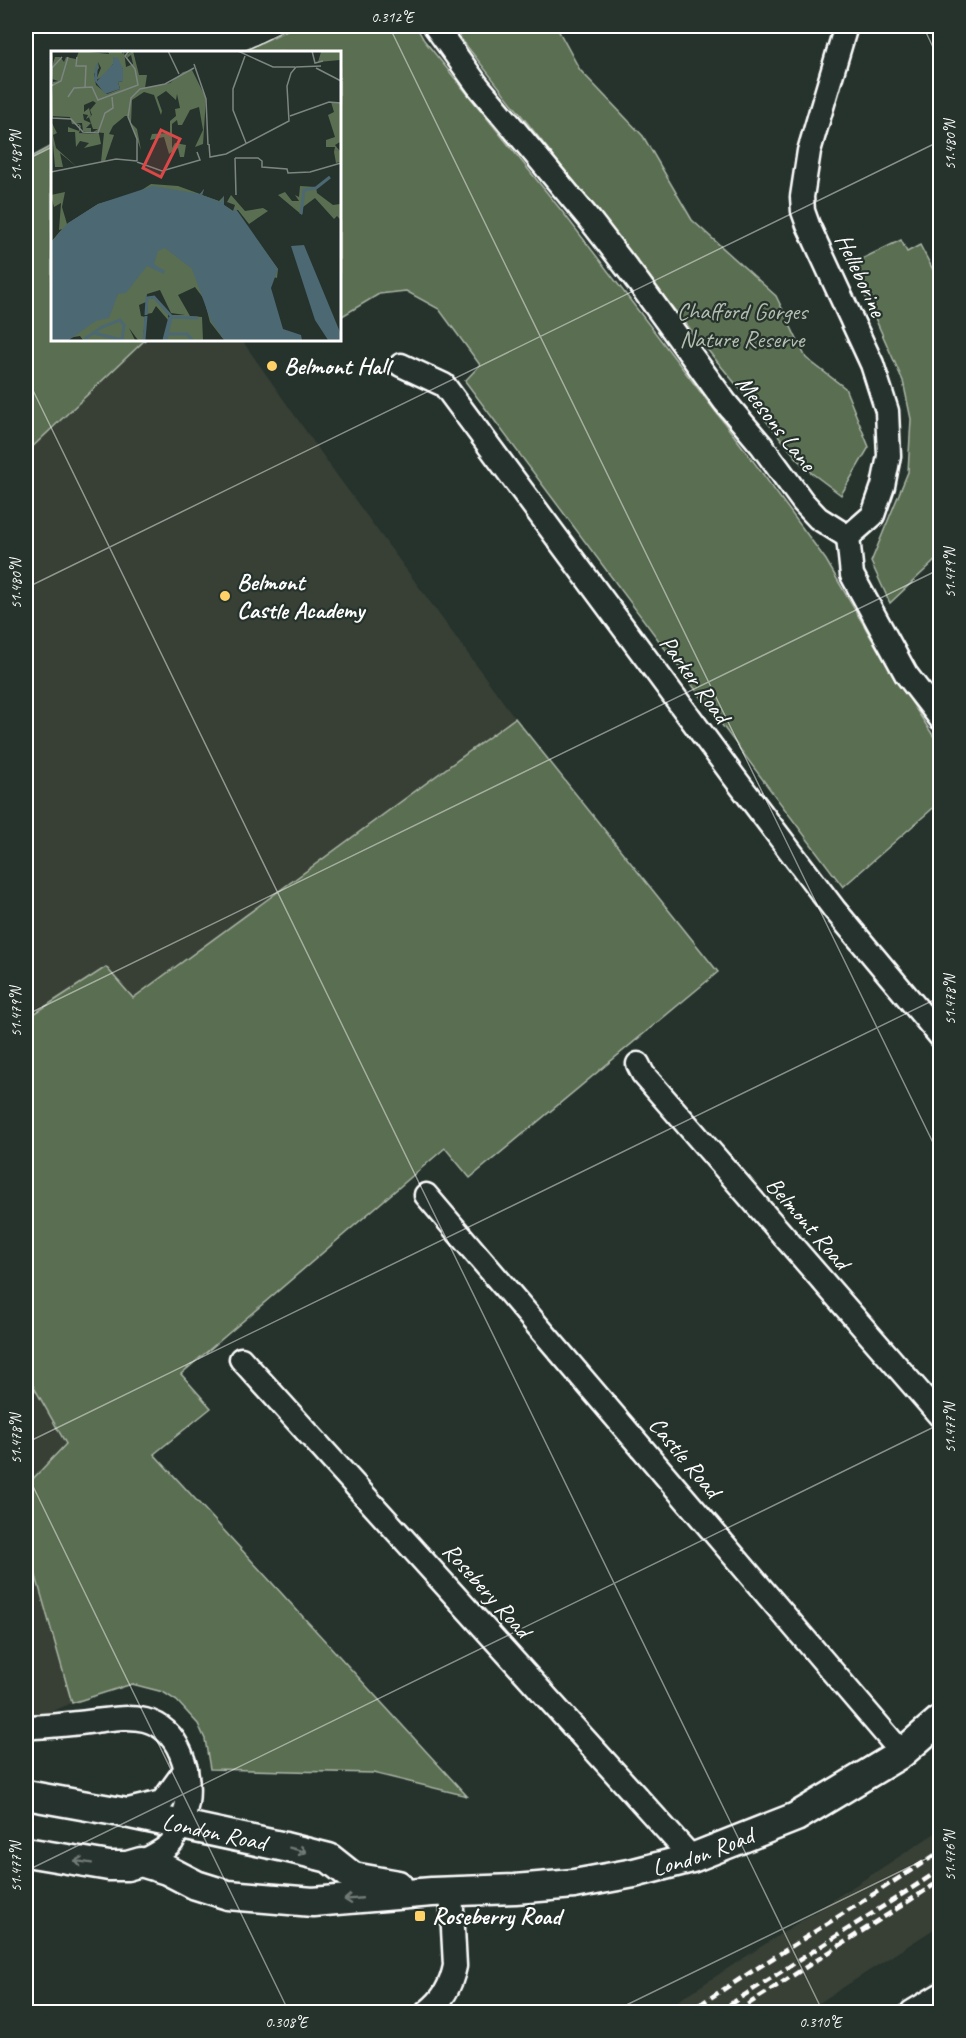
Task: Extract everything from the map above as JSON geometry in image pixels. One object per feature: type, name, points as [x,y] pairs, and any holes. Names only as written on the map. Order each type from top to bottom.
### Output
[{"type":"street","name":"Meesons Lane","points":[[435,26],[478,86],[590,220],[638,282],[725,402],[762,446],[803,502],[818,518],[848,537]]},
{"type":"street","name":"Helleborine","points":[[846,26],[809,151],[801,197],[808,225],[872,364],[887,411],[889,456],[883,486],[873,515],[848,537]]},
{"type":"street","name":"Parker Road","points":[[401,365],[444,385],[834,909],[940,1036]]},
{"type":"street","points":[[848,537],[852,575],[906,674],[940,718]]},
{"type":"street","name":"Belmont Road","points":[[638,1064],[643,1074],[940,1416]]},
{"type":"street","name":"Castle Road","points":[[426,1195],[902,1753]]},
{"type":"street","name":"Rosebery Road","points":[[241,1359],[692,1858]]},
{"type":"street","points":[[26,1727],[128,1718],[145,1720],[162,1727],[175,1739],[186,1770],[187,1802],[184,1816],[171,1843],[141,1862]]},
{"type":"street","name":"London Road","points":[[26,1852],[109,1866],[127,1866],[141,1862],[167,1870],[196,1886],[228,1896],[313,1902],[574,1884],[634,1874],[692,1858],[796,1817],[902,1753],[940,1720]]},
{"type":"street","points":[[121,1812],[162,1802],[186,1770]]},
{"type":"street","name":"London Road","points":[[26,1795],[121,1812],[285,1847],[328,1858],[353,1877],[441,1892]]},
{"type":"street","points":[[427,2013],[447,1991],[453,1978],[454,1966],[441,1892]]},
{"type":"street","points":[[912,2013],[940,1995]]},
{"type":"shaded area","name":"Belmont Castle Academy","points":[[145,340],[242,340],[336,474],[515,718],[133,998],[106,967],[26,1019],[26,453]]},
{"type":"shaded area","points":[[26,1373],[66,1444],[26,1486]]},
{"type":"shaded area","points":[[26,1541],[72,1703],[26,1722]]},
{"type":"shaded area","points":[[940,1830],[940,1925],[805,2012],[661,2012]]},
{"type":"green space","points":[[295,26],[416,26],[424,40],[565,215],[826,560],[884,660],[940,746],[940,802],[843,887],[465,381],[480,365],[439,309],[406,291],[379,294],[340,317],[340,51],[244,51]]},
{"type":"green space","name":"Chafford Gorges Nature Reserve","points":[[451,26],[556,26],[580,70],[643,136],[692,220],[776,296],[806,358],[845,388],[869,447],[841,495],[805,468],[673,308]]},
{"type":"green space","points":[[51,147],[51,340],[145,340],[26,453],[26,160]]},
{"type":"green space","points":[[901,240],[907,252],[920,245],[940,283],[940,556],[890,603],[871,562],[908,472],[911,419],[903,381],[851,264]]},
{"type":"green space","points":[[515,718],[718,972],[470,1178],[445,1148],[181,1374],[211,1408],[154,1454],[467,1796],[373,1773],[210,1769],[205,1739],[198,1724],[177,1701],[163,1692],[132,1684],[72,1703],[26,1541],[26,1486],[66,1444],[26,1373],[26,1019],[106,967],[133,998]]},
{"type":"railway","points":[[688,2012],[940,1852]]},
{"type":"railway","points":[[718,2012],[940,1870]]},
{"type":"railway","points":[[736,2012],[940,1881]]},
{"type":"place","name":"Belmont Hall","points":[[272,366]]},
{"type":"place","name":"Belmont Castle Academy","points":[[225,596]]},
{"type":"place","name":"Roseberry Road","points":[[420,1916]]}]
